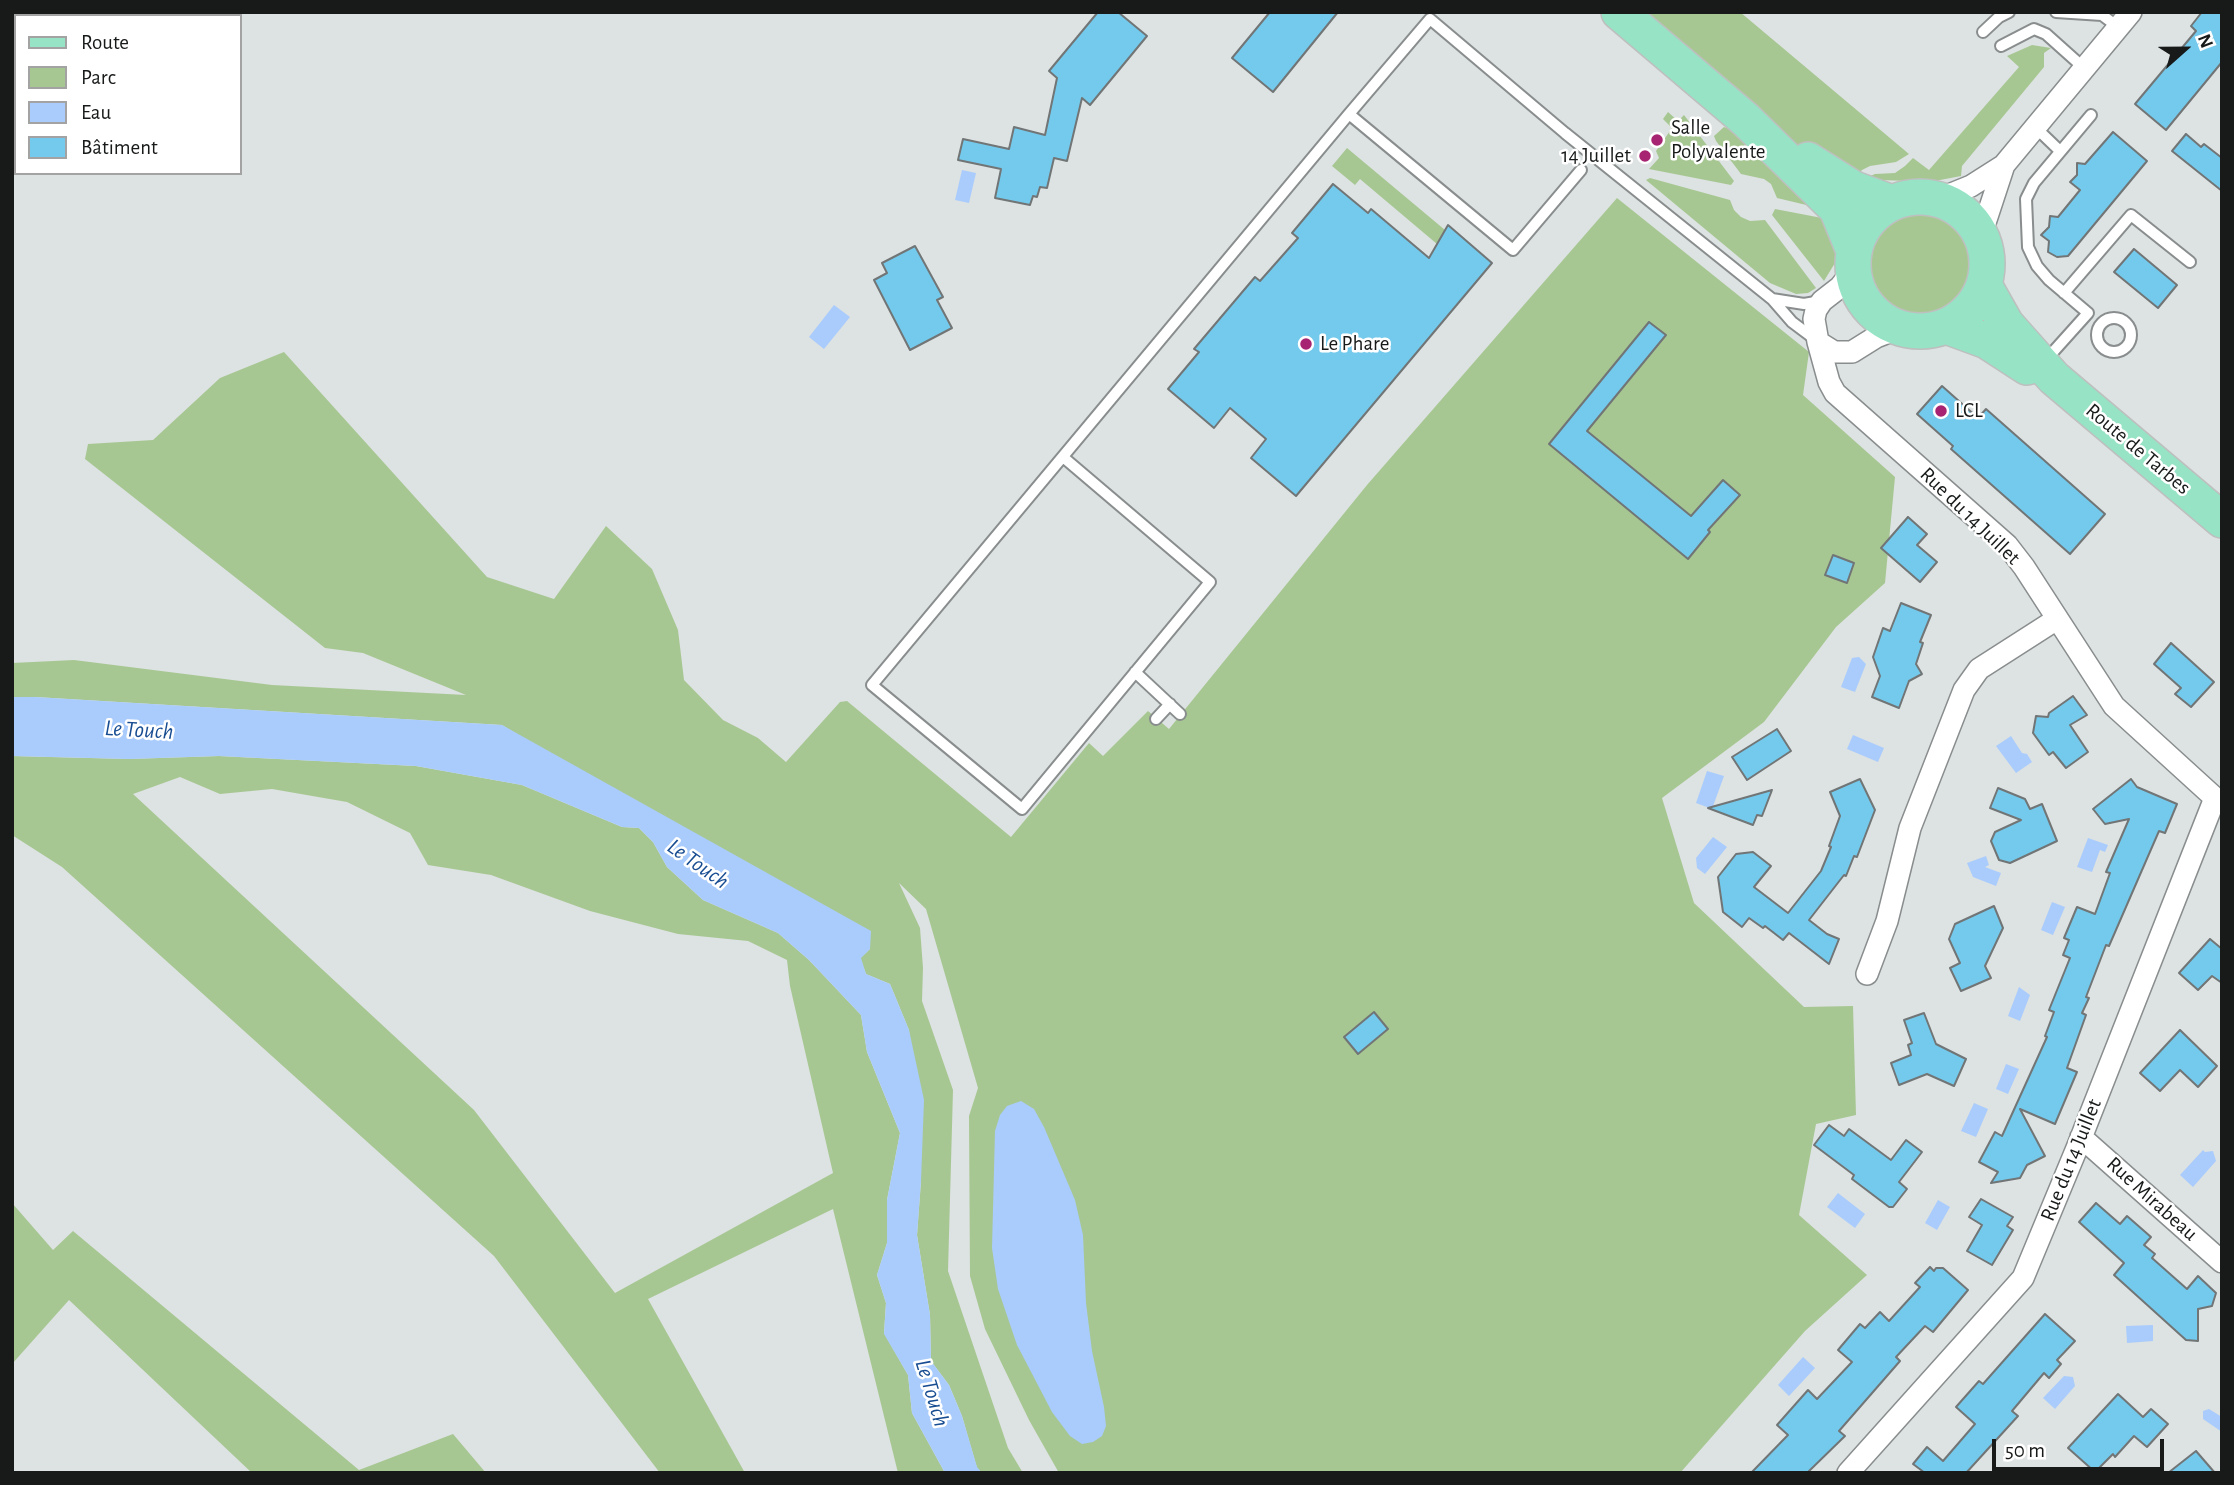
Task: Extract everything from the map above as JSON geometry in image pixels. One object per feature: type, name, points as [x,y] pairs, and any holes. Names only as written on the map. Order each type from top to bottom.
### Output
[{"type":"main road","points":[[1619,12],[1745,119],[1837,209],[1854,260],[1857,286],[1865,302],[1884,320],[1899,328],[1923,332],[1946,326],[1970,310],[1984,285],[1987,260],[1981,235],[1964,213],[1938,199],[1915,197],[1882,208],[1867,223],[1854,260]]},
{"type":"main road","points":[[1745,119],[1854,189],[1892,204]]},
{"type":"main road","name":"Route de Tarbes","points":[[1984,285],[2006,324],[2048,371],[2222,520]]},
{"type":"main road","name":"Route de Tarbes","points":[[1946,326],[1987,341],[2034,371],[2048,371]]},
{"type":"street","points":[[1938,199],[1971,186],[2004,165],[2125,19]]},
{"type":"street","points":[[1981,235],[2004,165]]},
{"type":"street","points":[[1822,301],[1840,287],[1854,260]]},
{"type":"street","name":"Rue du 14 Juillet","points":[[1822,301],[1814,320],[1829,382],[1835,393],[2007,545],[2114,706],[2219,801],[2023,1278],[1848,1473]]},
{"type":"street","points":[[1847,404],[1839,374],[1843,362],[1852,352],[1876,337],[1899,328]]},
{"type":"street","points":[[1818,342],[1834,352],[1852,352]]},
{"type":"street","points":[[1867,974],[1887,921],[1910,828],[1964,690],[1979,669],[2057,619]]},
{"type":"street","name":"Rue Mirabeau","points":[[2081,1136],[2222,1262]]},
{"type":"lane","points":[[1983,32],[2008,12]]},
{"type":"lane","points":[[2056,12],[2125,19]]},
{"type":"lane","points":[[1063,457],[1210,582],[1022,809],[872,685],[1349,114],[1430,19],[1565,134],[1772,299],[1792,322],[1818,342]]},
{"type":"lane","points":[[2001,46],[2034,29],[2046,34],[2084,68]]},
{"type":"lane","points":[[1349,114],[1513,250],[1581,170]]},
{"type":"lane","points":[[2091,115],[2029,191],[2025,209],[2031,256],[2049,280],[2101,324]]},
{"type":"lane","points":[[2035,127],[2060,151]]},
{"type":"lane","points":[[2064,293],[2131,215],[2190,262]]},
{"type":"lane","points":[[1772,299],[1804,304],[1822,301]]},
{"type":"lane","points":[[2048,371],[2088,313]]},
{"type":"lane","points":[[1135,672],[1180,714]]},
{"type":"lane","points":[[1156,719],[1170,704]]},
{"type":"green space","points":[[1635,12],[1740,12],[1909,154],[1896,162],[1870,166],[1854,179],[1804,152]]},
{"type":"green space","points":[[2032,45],[2051,48],[2044,53],[2044,67],[1962,166],[1961,176],[1910,181],[1868,177],[1895,173],[1913,158],[1929,170],[2019,67],[2007,56]]},
{"type":"green space","points":[[1668,112],[1678,121],[1684,115],[1734,181],[1731,185],[1649,169],[1659,158],[1656,151],[1672,128],[1663,119]]},
{"type":"green space","points":[[1724,127],[1744,135],[1819,208],[1777,198],[1771,184],[1764,179],[1741,174],[1714,136]]},
{"type":"green space","points":[[1347,148],[1445,230],[1437,244],[1360,179],[1355,185],[1332,166]]},
{"type":"green space","points":[[1650,178],[1730,200],[1741,217],[1750,221],[1765,220],[1816,288],[1808,293],[1796,294],[1770,283],[1646,180]]},
{"type":"green space","points":[[1617,198],[1809,352],[1803,395],[1895,477],[1885,583],[1836,627],[1764,722],[1662,798],[1694,903],[1804,1007],[1853,1006],[1856,1115],[1816,1124],[1799,1215],[1867,1275],[1805,1331],[1680,1473],[1059,1473],[1029,1420],[985,1329],[970,1276],[969,1116],[978,1088],[926,909],[899,883],[920,928],[922,1001],[953,1090],[948,1271],[1008,1448],[1023,1473],[982,1473],[977,1468],[962,1416],[949,1385],[931,1361],[930,1315],[917,1235],[921,1181],[909,1030],[890,984],[866,974],[860,958],[870,949],[502,725],[12,697],[12,663],[74,660],[272,685],[466,695],[363,653],[325,648],[85,459],[88,444],[153,440],[220,378],[284,352],[487,577],[554,599],[606,526],[652,569],[678,630],[684,680],[723,720],[758,738],[786,762],[840,702],[847,701],[1011,837],[1089,743],[1103,756],[1148,711],[1169,729],[1367,485]]},
{"type":"green space","points":[[1775,209],[1822,218],[1838,246],[1838,258],[1824,281],[1772,215]]},
{"type":"green space","points":[[1920,213],[1940,217],[1957,228],[1968,245],[1972,265],[1968,285],[1957,302],[1940,313],[1920,317],[1900,313],[1883,302],[1872,285],[1868,265],[1872,245],[1883,228],[1900,217]]},
{"type":"green space","points":[[12,756],[129,759],[219,756],[416,766],[522,785],[622,827],[639,828],[653,842],[667,867],[703,900],[778,933],[809,960],[861,1015],[867,1052],[900,1133],[887,1200],[887,1243],[877,1275],[886,1303],[884,1333],[908,1375],[912,1413],[945,1473],[898,1473],[833,1209],[648,1299],[745,1473],[660,1473],[494,1256],[62,867],[12,835]],"holes":[[[180,777],[220,794],[272,789],[347,802],[410,833],[428,865],[491,875],[590,911],[678,934],[748,941],[787,960],[790,986],[833,1173],[615,1293],[474,1110],[133,794]]]},
{"type":"green space","points":[[12,1203],[53,1250],[73,1231],[359,1470],[453,1434],[486,1473],[252,1473],[69,1300],[12,1364]]},
{"type":"water","points":[[962,170],[976,173],[969,203],[955,200]]},
{"type":"water","points":[[834,305],[850,317],[824,349],[809,337]]},
{"type":"water","points":[[1859,657],[1866,664],[1855,692],[1841,687],[1852,658]]},
{"type":"water","name":"Le Touch","points":[[12,697],[502,725],[871,931],[870,949],[861,958],[866,974],[890,984],[909,1030],[924,1100],[917,1235],[930,1315],[931,1361],[949,1385],[962,1416],[977,1467],[982,1473],[945,1473],[912,1413],[908,1375],[884,1334],[886,1303],[877,1275],[887,1243],[887,1200],[900,1133],[867,1052],[861,1015],[809,960],[778,933],[703,900],[667,867],[653,842],[639,828],[622,827],[522,785],[416,766],[219,756],[129,759],[12,756]]},
{"type":"water","points":[[1853,735],[1884,748],[1878,762],[1847,749]]},
{"type":"water","points":[[2011,736],[2022,753],[2027,754],[2032,762],[2016,773],[1996,746]]},
{"type":"water","points":[[1707,771],[1724,776],[1712,809],[1696,803]]},
{"type":"water","points":[[1713,837],[1727,847],[1705,874],[1697,868],[1696,858]]},
{"type":"water","points":[[2088,838],[2108,845],[2105,852],[2100,850],[2092,872],[2077,867]]},
{"type":"water","points":[[1986,856],[1989,865],[1985,867],[2001,873],[1996,886],[1973,877],[1967,863]]},
{"type":"water","points":[[2052,902],[2065,907],[2053,935],[2041,930]]},
{"type":"water","points":[[2019,987],[2030,995],[2020,1021],[2008,1016]]},
{"type":"water","points":[[2006,1064],[2019,1069],[2008,1094],[1996,1089]]},
{"type":"water","points":[[1021,1101],[1034,1109],[1044,1127],[1075,1200],[1083,1235],[1086,1303],[1106,1426],[1102,1436],[1093,1442],[1082,1444],[1070,1436],[1052,1412],[1017,1345],[998,1289],[992,1248],[995,1131],[1000,1115],[1007,1106]]},
{"type":"water","points":[[1974,1103],[1988,1109],[1976,1137],[1961,1131]]},
{"type":"water","points":[[2203,1150],[2213,1151],[2216,1161],[2193,1187],[2180,1175]]},
{"type":"water","points":[[1838,1193],[1865,1214],[1855,1228],[1827,1207]]},
{"type":"water","points":[[1938,1200],[1950,1207],[1937,1230],[1925,1223]]},
{"type":"water","points":[[2153,1325],[2153,1341],[2127,1343],[2126,1326]]},
{"type":"water","points":[[1803,1357],[1815,1368],[1789,1396],[1778,1385]]},
{"type":"water","points":[[2064,1376],[2073,1377],[2075,1386],[2055,1409],[2043,1398]]},
{"type":"water","points":[[2209,1409],[2222,1417],[2222,1432],[2203,1419],[2203,1411]]},
{"type":"building","points":[[1098,12],[1118,12],[1147,36],[1090,105],[1082,98],[1067,161],[1054,158],[1047,188],[1040,187],[1037,197],[1033,196],[1030,205],[995,198],[1001,169],[958,160],[963,139],[1009,149],[1014,127],[1045,135],[1057,78],[1049,71]]},
{"type":"building","points":[[1270,12],[1338,12],[1273,92],[1232,58]]},
{"type":"building","points":[[2202,12],[2222,12],[2222,62],[2166,130],[2135,104],[2196,31],[2191,26]]},
{"type":"building","points":[[2113,132],[2147,161],[2068,256],[2057,257],[2048,252],[2049,241],[2041,235],[2049,227],[2050,216],[2058,217],[2080,190],[2070,182],[2077,175],[2077,163],[2085,164]]},
{"type":"building","points":[[2186,134],[2201,147],[2204,144],[2222,158],[2222,191],[2172,151]]},
{"type":"building","name":"Le Phare","points":[[1333,184],[1368,213],[1371,209],[1429,258],[1448,225],[1492,263],[1296,496],[1251,458],[1266,439],[1230,408],[1214,428],[1168,389],[1199,352],[1194,349],[1255,277],[1260,281],[1298,238],[1292,233]]},
{"type":"building","points":[[915,246],[943,297],[937,300],[952,328],[910,350],[874,280],[887,273],[882,263]]},
{"type":"building","points":[[2134,249],[2177,285],[2158,308],[2114,272]]},
{"type":"building","points":[[1649,322],[1666,335],[1587,431],[1691,516],[1723,480],[1740,495],[1708,530],[1710,532],[1688,559],[1549,444]]},
{"type":"building","points":[[1942,386],[1978,418],[1986,409],[2105,514],[2070,554],[1951,449],[1953,446],[1917,414]]},
{"type":"building","points":[[1908,517],[1927,534],[1917,545],[1937,562],[1920,582],[1881,548]]},
{"type":"building","points":[[1833,555],[1854,563],[1847,583],[1825,575]]},
{"type":"building","points":[[1901,603],[1931,615],[1920,642],[1923,643],[1916,664],[1922,674],[1909,681],[1899,708],[1872,697],[1880,676],[1873,657],[1883,628],[1890,631]]},
{"type":"building","points":[[2171,643],[2214,682],[2191,707],[2175,694],[2181,688],[2154,664]]},
{"type":"building","points":[[2073,696],[2087,715],[2070,725],[2088,752],[2066,768],[2053,752],[2049,755],[2033,733],[2036,716],[2048,717],[2049,713]]},
{"type":"building","points":[[1777,729],[1791,751],[1747,780],[1732,757]]},
{"type":"building","points":[[1860,779],[1875,810],[1857,857],[1854,856],[1846,876],[1844,875],[1809,920],[1827,934],[1839,939],[1829,964],[1789,933],[1783,940],[1749,918],[1742,927],[1723,912],[1718,877],[1736,854],[1753,852],[1771,866],[1754,887],[1788,913],[1821,871],[1831,847],[1829,846],[1840,816],[1830,792]]},
{"type":"building","points":[[2131,779],[2137,787],[2177,804],[2165,833],[2159,831],[2109,946],[2106,945],[2086,997],[2089,998],[2082,1013],[2086,1015],[2067,1068],[2077,1072],[2055,1124],[2020,1109],[2045,1156],[2027,1165],[2020,1178],[1991,1183],[1998,1172],[1979,1162],[1995,1132],[2002,1136],[2047,1037],[2045,1036],[2054,1012],[2049,1010],[2070,958],[2063,955],[2069,940],[2064,938],[2077,907],[2095,914],[2110,873],[2106,872],[2129,819],[2105,824],[2093,809]]},
{"type":"building","points":[[1998,788],[2025,799],[2030,809],[2042,804],[2057,841],[2010,863],[1999,860],[1991,841],[1995,832],[2021,820],[1990,808]]},
{"type":"building","points":[[1772,790],[1762,816],[1757,815],[1753,825],[1708,808]]},
{"type":"building","points":[[1994,906],[2003,928],[1985,966],[1991,978],[1961,991],[1950,968],[1960,963],[1949,939],[1955,924]]},
{"type":"building","points":[[2210,939],[2222,949],[2222,983],[2212,976],[2198,990],[2179,973]]},
{"type":"building","points":[[1374,1012],[1388,1029],[1358,1054],[1344,1037]]},
{"type":"building","points":[[1924,1013],[1936,1044],[1966,1059],[1954,1086],[1927,1074],[1899,1085],[1891,1063],[1911,1055],[1908,1045],[1912,1043],[1904,1020]]},
{"type":"building","points":[[2180,1030],[2217,1066],[2198,1087],[2180,1070],[2160,1091],[2140,1073]]},
{"type":"building","points":[[1829,1125],[1844,1136],[1849,1129],[1891,1160],[1906,1140],[1922,1152],[1899,1182],[1907,1189],[1893,1207],[1889,1207],[1852,1179],[1854,1175],[1814,1145]]},
{"type":"building","points":[[1981,1199],[2013,1217],[2007,1226],[2013,1230],[1992,1265],[1967,1251],[1982,1225],[1969,1217]]},
{"type":"building","points":[[2096,1203],[2120,1224],[2127,1216],[2151,1237],[2144,1245],[2155,1254],[2152,1258],[2187,1289],[2198,1276],[2216,1293],[2212,1306],[2198,1309],[2198,1341],[2186,1340],[2114,1275],[2124,1263],[2079,1222]]},
{"type":"building","points":[[1930,1267],[1934,1271],[1936,1268],[1943,1268],[1968,1290],[1933,1332],[1925,1326],[1896,1357],[1900,1361],[1839,1431],[1845,1436],[1807,1473],[1751,1473],[1788,1435],[1777,1425],[1808,1390],[1817,1399],[1852,1362],[1838,1350],[1860,1324],[1865,1328],[1880,1312],[1889,1321],[1920,1287],[1915,1283]]},
{"type":"building","points":[[2045,1314],[2075,1341],[2057,1360],[2061,1364],[2049,1378],[2044,1373],[2012,1411],[2018,1416],[1966,1473],[1925,1473],[1913,1464],[1927,1447],[1943,1461],[1975,1424],[1956,1407],[1979,1381],[1983,1384]]},
{"type":"building","points":[[2118,1394],[2143,1417],[2151,1409],[2168,1424],[2147,1447],[2134,1436],[2115,1457],[2113,1454],[2095,1472],[2068,1448]]},
{"type":"building","points":[[2196,1451],[2215,1473],[2168,1473]]},
{"type":"place","name":"Salle Polyvalente","points":[[1657,140]]},
{"type":"place","name":"14 Juillet","points":[[1645,156]]},
{"type":"place","name":"Le Phare","points":[[1306,344]]},
{"type":"place","name":"LCL","points":[[1941,411]]}]
